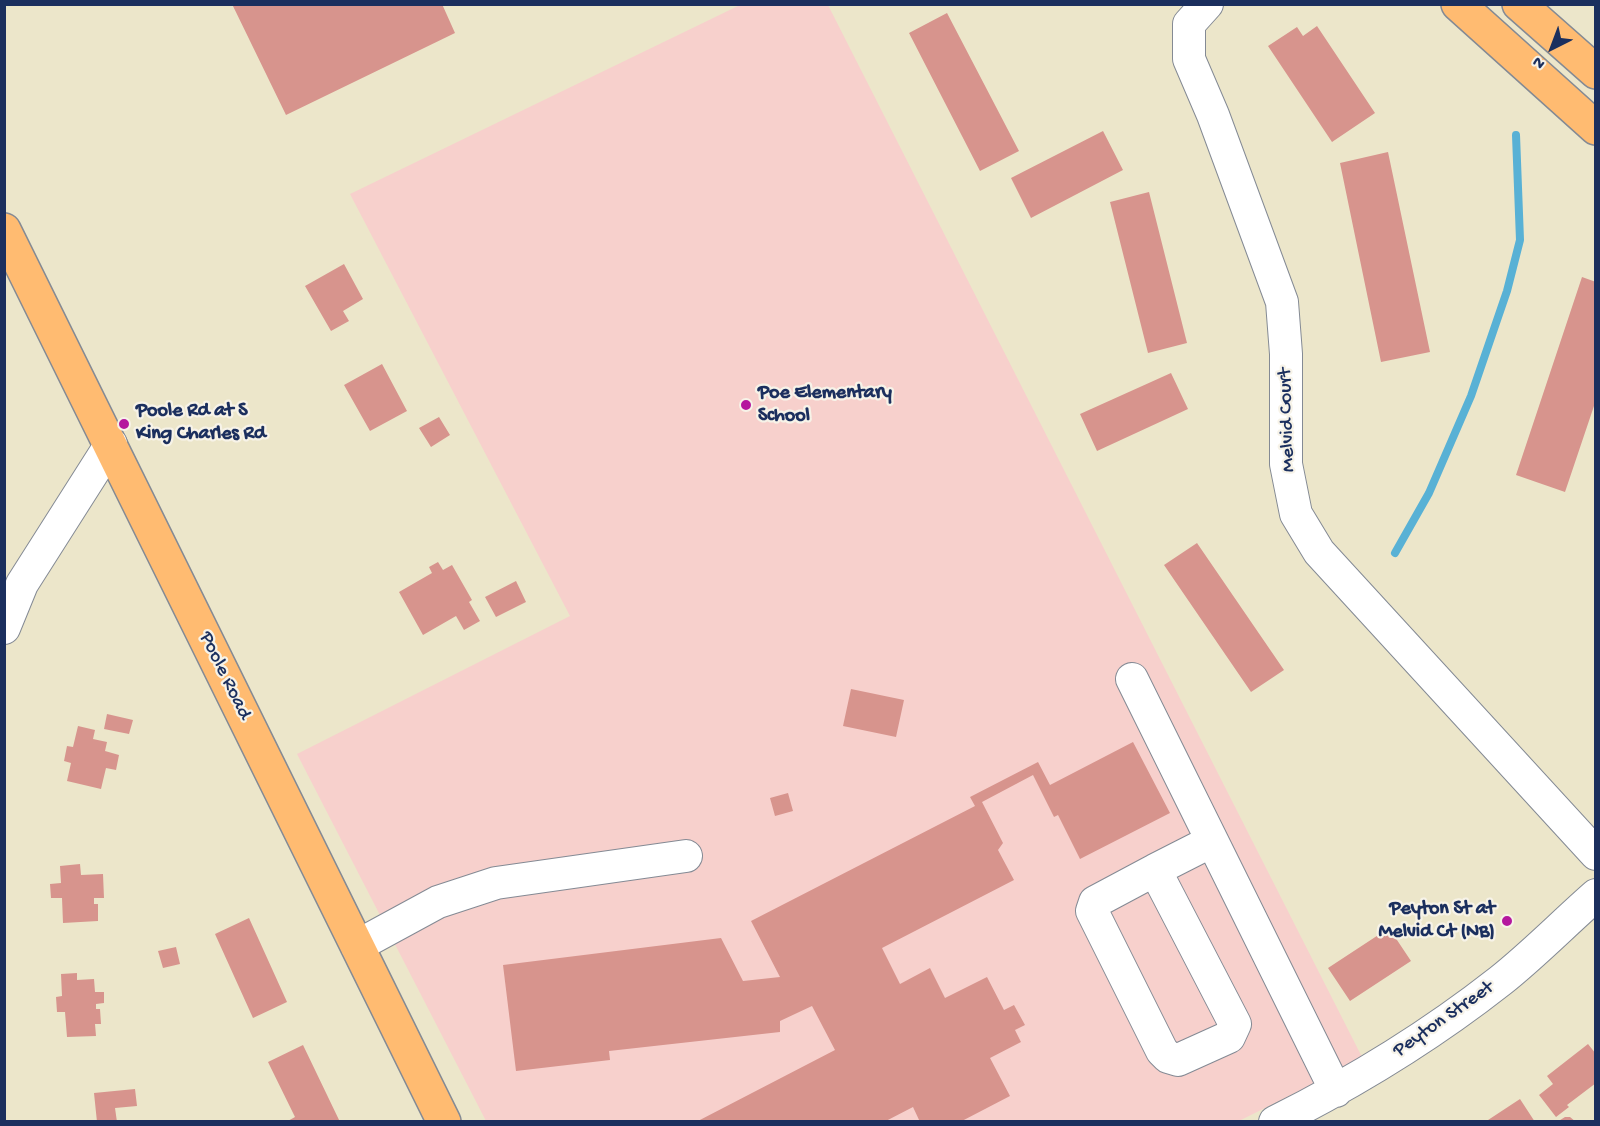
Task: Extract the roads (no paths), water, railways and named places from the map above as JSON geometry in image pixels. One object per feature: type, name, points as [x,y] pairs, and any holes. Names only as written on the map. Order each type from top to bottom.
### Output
[{"type":"main road","points":[[1458,4],[1596,128]]},
{"type":"main road","points":[[1519,4],[1596,72]]},
{"type":"main road","name":"Poole Road","points":[[4,230],[444,1122]]},
{"type":"street","name":"Melvid Court","points":[[1207,4],[1189,24],[1188,59],[1213,116],[1282,302],[1286,354],[1286,464],[1296,514],[1319,552],[1596,854]]},
{"type":"street","points":[[4,628],[22,584],[111,444]]},
{"type":"street","points":[[1132,679],[1336,1091]]},
{"type":"street","points":[[1155,870],[1235,1024],[1229,1037],[1178,1060],[1162,1052],[1092,910],[1095,902],[1155,870],[1212,841]]},
{"type":"street","points":[[357,946],[438,902],[496,883],[686,856]]},
{"type":"street","name":"Peyton Street","points":[[1275,1122],[1336,1091],[1407,1048],[1501,980],[1596,895]]},
{"type":"waterway","points":[[1395,553],[1429,493],[1471,396],[1507,291],[1520,240],[1516,135]]},
{"type":"place","name":"Poe Elementary School","points":[[746,405]]},
{"type":"place","name":"Poole Rd at S King Charles Rd","points":[[124,424]]},
{"type":"place","name":"Peyton St at Melvid Ct (NB)","points":[[1507,921]]}]
